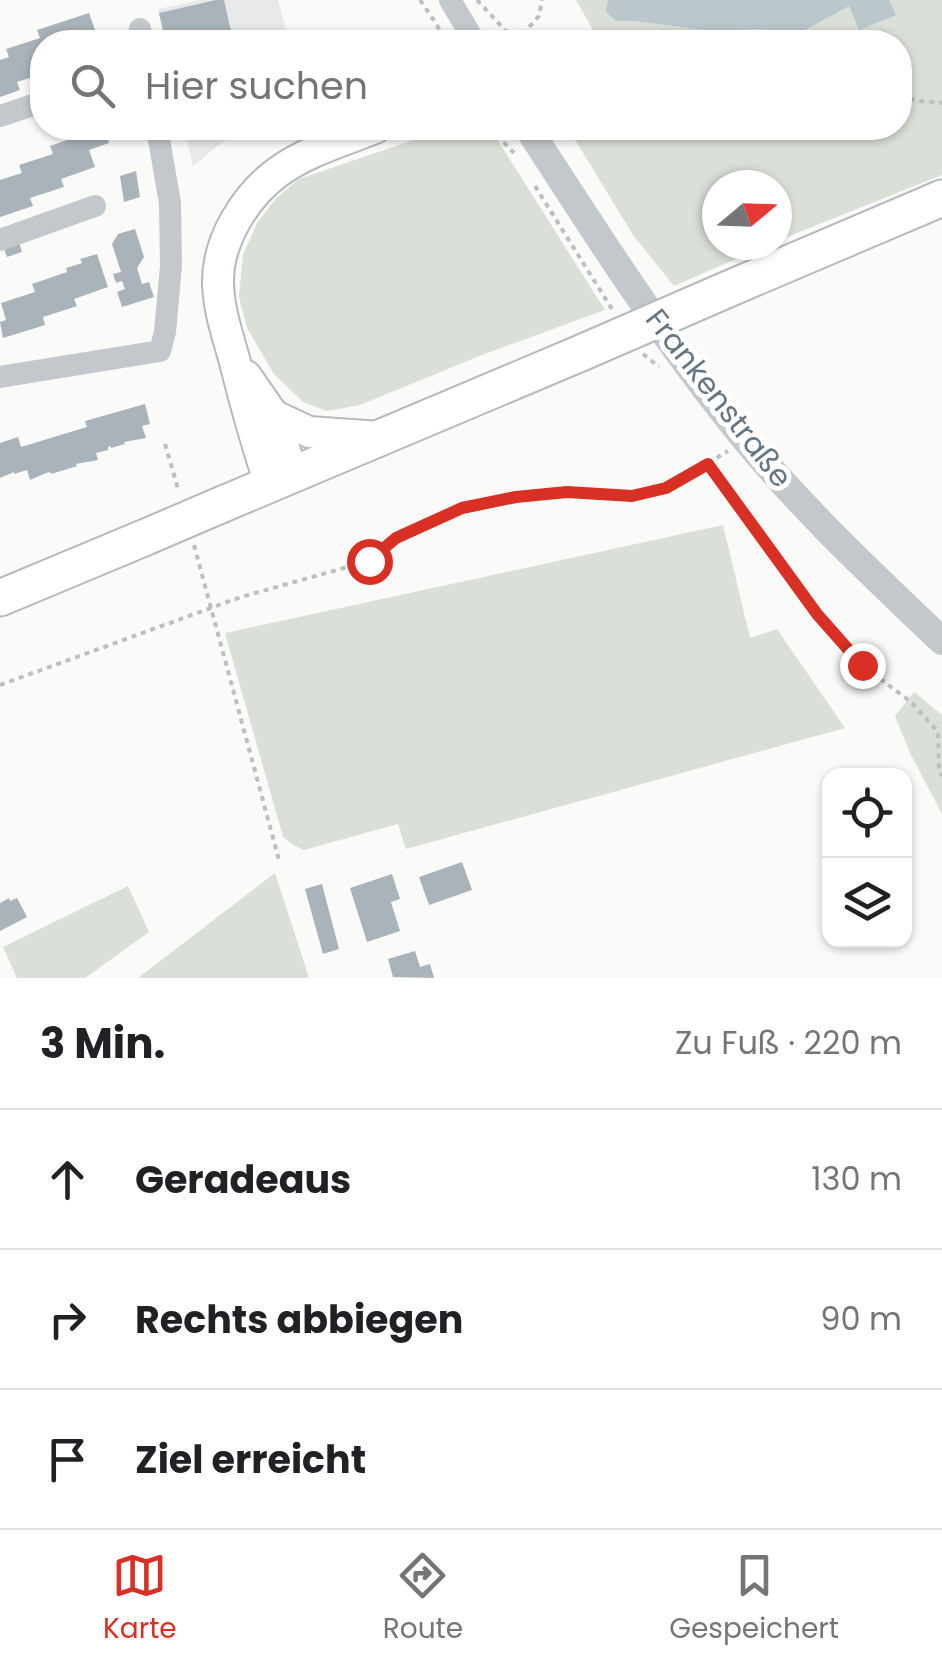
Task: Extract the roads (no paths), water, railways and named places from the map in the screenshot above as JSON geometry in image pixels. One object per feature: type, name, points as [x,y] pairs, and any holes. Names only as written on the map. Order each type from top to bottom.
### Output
[{"type":"main road","points":[[282,479],[250,426],[224,327],[218,280],[224,249],[236,220],[253,195],[306,154],[343,140]]},
{"type":"main road","points":[[0,598],[942,198]]},
{"type":"main road","points":[[234,357],[273,415],[282,479]]},
{"type":"main road","points":[[273,415],[309,432],[383,437]]},
{"type":"street","points":[[450,0],[467,30]]},
{"type":"street","points":[[0,116],[30,106]]},
{"type":"street","points":[[0,377],[160,350],[171,266],[170,203],[159,140]]},
{"type":"street","name":"Frankenstraße","points":[[536,140],[636,292],[743,437],[942,641]]},
{"type":"street","points":[[0,240],[95,206]]}]
